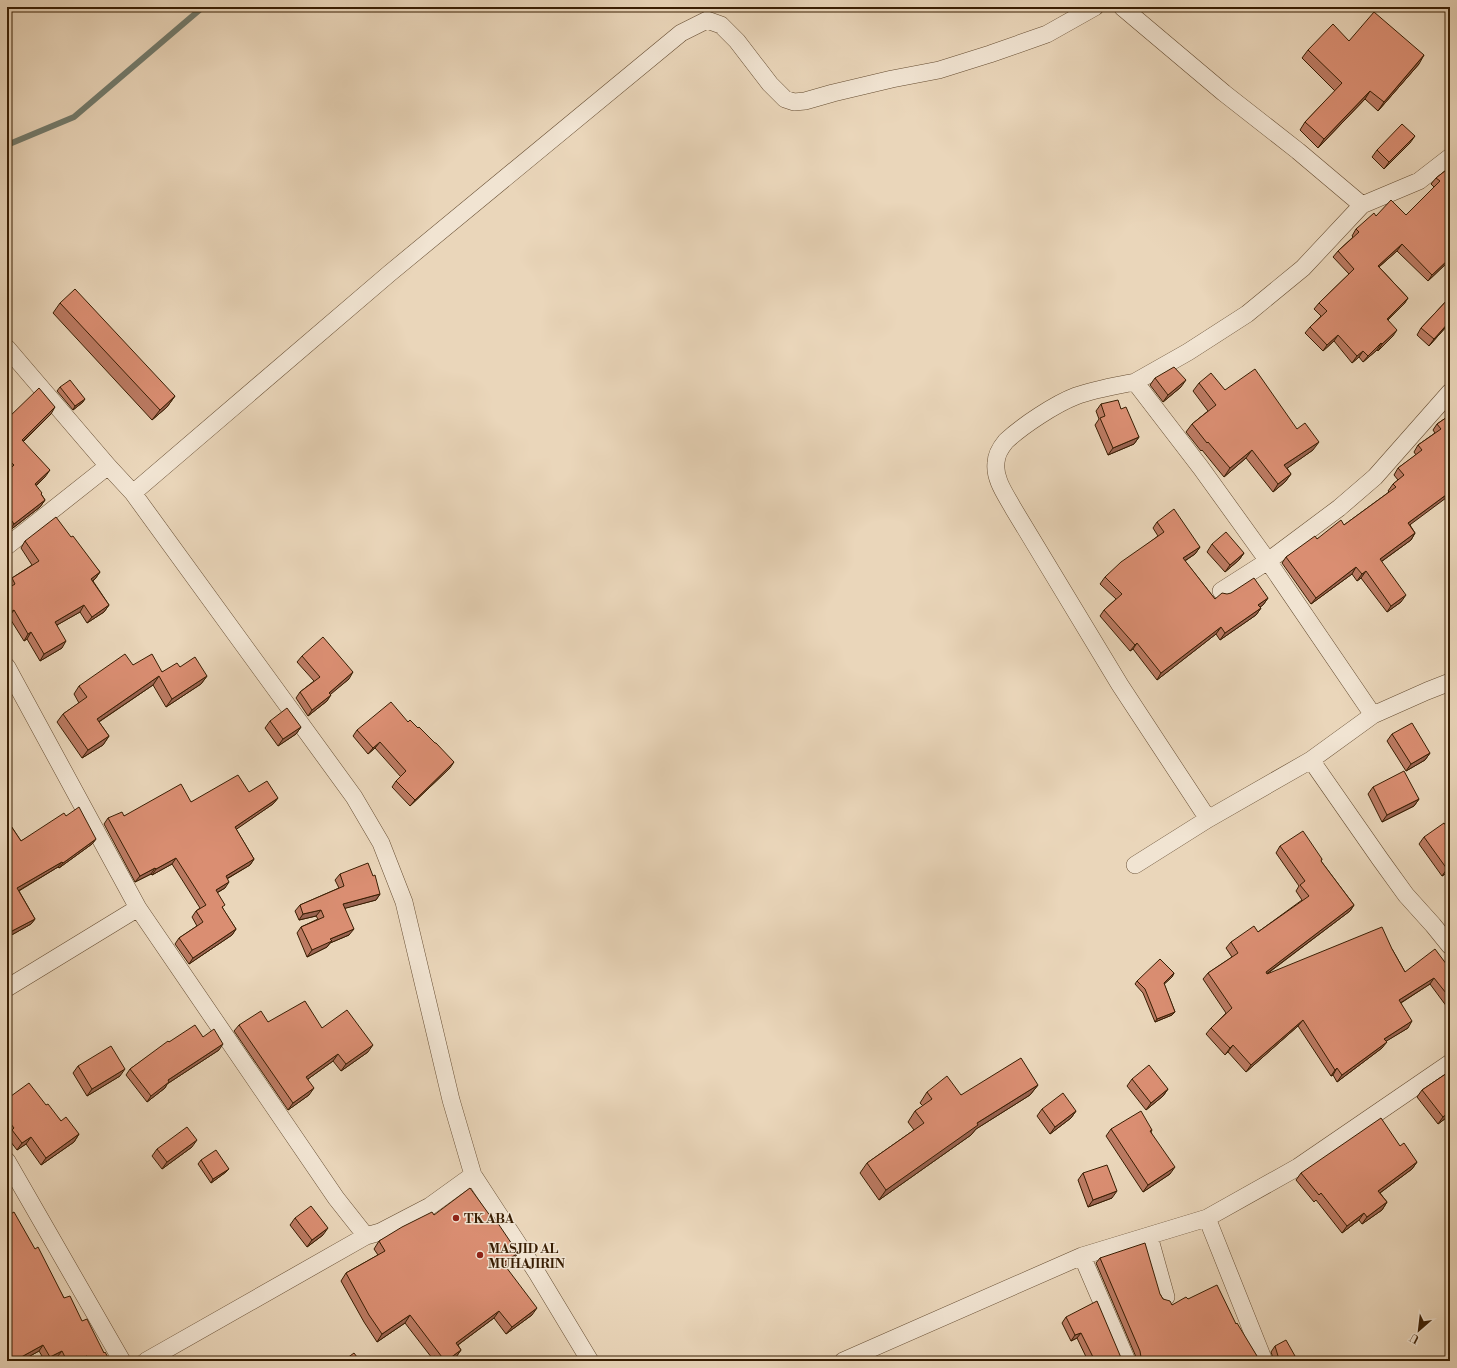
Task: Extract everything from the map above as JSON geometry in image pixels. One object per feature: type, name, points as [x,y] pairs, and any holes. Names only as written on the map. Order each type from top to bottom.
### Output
[{"type":"street","points":[[133,493],[396,268],[681,33],[697,24],[707,20],[720,25],[737,41],[770,84],[785,100],[794,102],[805,101],[833,92],[940,70],[1047,34],[1095,7]]},
{"type":"street","points":[[1122,7],[1224,93],[1298,151],[1362,205]]},
{"type":"street","points":[[1208,819],[1120,685],[1013,508],[999,482],[995,464],[998,454],[1005,442],[1022,428],[1049,410],[1074,397],[1097,389],[1136,382],[1188,352],[1247,314],[1303,268],[1362,205],[1419,181],[1450,158]]},
{"type":"street","points":[[7,348],[133,493],[354,797],[381,843],[404,902],[451,1100],[473,1176],[537,1273],[590,1361]]},
{"type":"street","points":[[1136,382],[1201,468],[1268,561],[1373,715]]},
{"type":"street","points":[[1221,591],[1268,561],[1339,508],[1375,477],[1450,392]]},
{"type":"street","points":[[7,546],[108,466]]},
{"type":"street","points":[[7,667],[138,908],[336,1198],[366,1236]]},
{"type":"street","points":[[1135,865],[1208,819],[1311,760],[1373,715],[1450,682]]},
{"type":"street","points":[[1311,760],[1406,895],[1450,946]]},
{"type":"street","points":[[7,988],[138,908]]},
{"type":"street","points":[[843,1361],[1082,1256],[1207,1218],[1298,1167],[1450,1063]]},
{"type":"street","points":[[7,1162],[122,1361]]},
{"type":"street","points":[[146,1361],[366,1236],[380,1232],[430,1206],[473,1176]]},
{"type":"street","points":[[1207,1218],[1264,1361]]},
{"type":"street","points":[[1149,1236],[1166,1297]]},
{"type":"street","points":[[1082,1256],[1127,1361]]},
{"type":"building","points":[[1374,12],[1424,55],[1384,102],[1370,91],[1324,139],[1305,122],[1342,83],[1308,50],[1333,24],[1349,41]]},
{"type":"building","points":[[1402,124],[1415,136],[1389,162],[1377,150]]},
{"type":"building","points":[[1450,167],[1450,258],[1432,275],[1402,244],[1378,266],[1408,298],[1387,319],[1397,330],[1368,356],[1363,351],[1357,356],[1338,335],[1327,345],[1310,327],[1327,311],[1319,303],[1354,269],[1338,251],[1359,232],[1356,229],[1374,213],[1376,216],[1391,200],[1406,215],[1440,181],[1436,178]]},
{"type":"building","points":[[75,289],[175,396],[160,410],[60,303]]},
{"type":"building","points":[[1450,297],[1450,321],[1434,339],[1421,328]]},
{"type":"building","points":[[1174,367],[1186,380],[1168,395],[1155,378]]},
{"type":"building","points":[[1255,369],[1297,429],[1305,423],[1319,442],[1284,465],[1291,474],[1278,484],[1252,450],[1230,468],[1192,424],[1216,405],[1199,383],[1211,373],[1225,390]]},
{"type":"building","points":[[70,380],[85,399],[75,406],[60,387]]},
{"type":"building","points":[[39,388],[55,407],[22,440],[50,470],[35,484],[45,500],[14,524],[7,514],[7,472],[14,465],[7,459],[7,419]]},
{"type":"building","points":[[1118,400],[1121,409],[1126,407],[1139,437],[1113,448],[1100,418],[1105,416],[1101,404]]},
{"type":"building","points":[[1450,415],[1450,492],[1408,523],[1415,533],[1380,559],[1406,595],[1391,606],[1366,571],[1362,574],[1356,567],[1316,598],[1286,557],[1315,536],[1317,539],[1341,520],[1344,525],[1396,487],[1393,484],[1404,475],[1398,468],[1422,450],[1418,445],[1441,429],[1437,424]]},
{"type":"building","points":[[1174,509],[1200,547],[1183,558],[1215,599],[1222,593],[1231,593],[1254,578],[1268,598],[1258,605],[1261,608],[1225,633],[1221,627],[1161,673],[1137,643],[1135,645],[1104,610],[1122,594],[1105,577],[1121,562],[1164,532],[1157,522]]},
{"type":"building","points":[[56,517],[71,537],[73,536],[100,572],[91,579],[109,605],[92,617],[84,605],[55,622],[66,641],[44,654],[31,632],[28,634],[14,610],[7,614],[7,589],[15,584],[12,578],[39,561],[25,541]]},
{"type":"building","points":[[1226,532],[1244,553],[1230,565],[1212,544]]},
{"type":"building","points":[[323,637],[353,672],[329,693],[331,695],[312,710],[300,692],[320,677],[302,656]]},
{"type":"building","points":[[125,654],[133,665],[152,654],[162,672],[177,663],[180,667],[195,657],[207,676],[172,699],[159,676],[97,719],[109,736],[88,750],[63,714],[87,697],[79,686]]},
{"type":"building","points":[[391,702],[408,722],[410,720],[418,728],[419,727],[454,762],[415,800],[396,781],[406,771],[380,742],[373,748],[357,730]]},
{"type":"building","points":[[287,708],[301,727],[283,739],[270,721]]},
{"type":"building","points":[[1412,723],[1430,753],[1411,764],[1392,734]]},
{"type":"building","points":[[1404,771],[1419,799],[1387,815],[1373,787]]},
{"type":"building","points":[[238,775],[249,792],[267,781],[278,798],[235,827],[254,859],[226,876],[229,882],[216,890],[225,905],[222,907],[236,929],[193,958],[179,938],[203,922],[196,911],[206,905],[176,858],[140,876],[108,818],[122,812],[124,816],[181,784],[191,802]]},
{"type":"building","points":[[79,807],[96,839],[63,863],[62,862],[17,888],[35,919],[12,931],[10,928],[7,929],[7,820],[21,841],[64,813],[66,816]]},
{"type":"building","points":[[1444,823],[1450,831],[1450,867],[1447,869],[1424,837]]},
{"type":"building","points":[[1303,831],[1322,859],[1321,861],[1354,905],[1266,972],[1267,974],[1382,927],[1405,972],[1435,949],[1450,969],[1450,998],[1434,978],[1399,1000],[1412,1021],[1384,1039],[1387,1042],[1342,1075],[1337,1068],[1335,1070],[1303,1020],[1251,1065],[1233,1045],[1230,1048],[1211,1028],[1232,1008],[1208,973],[1238,953],[1231,942],[1254,926],[1258,932],[1309,896],[1300,885],[1305,881],[1280,846]]},
{"type":"building","points":[[368,863],[373,876],[375,875],[380,894],[343,904],[354,929],[330,939],[332,941],[312,950],[301,927],[324,917],[321,910],[303,914],[300,905],[344,886],[340,874]]},
{"type":"building","points":[[1160,959],[1174,973],[1164,983],[1175,1012],[1157,1019],[1145,989],[1137,981]]},
{"type":"building","points":[[305,1001],[322,1028],[347,1010],[373,1045],[346,1064],[338,1054],[306,1077],[314,1088],[293,1103],[239,1025],[261,1011],[268,1022]]},
{"type":"building","points":[[195,1025],[203,1037],[214,1029],[223,1044],[168,1080],[169,1082],[151,1096],[130,1069],[168,1041],[169,1042]]},
{"type":"building","points":[[111,1046],[125,1069],[92,1089],[78,1066]]},
{"type":"building","points":[[1021,1058],[1038,1085],[977,1123],[978,1125],[886,1190],[867,1163],[924,1123],[915,1111],[932,1099],[927,1092],[947,1076],[961,1095]]},
{"type":"building","points":[[1149,1065],[1168,1089],[1151,1103],[1132,1079]]},
{"type":"building","points":[[1450,1071],[1450,1111],[1443,1117],[1422,1090]]},
{"type":"building","points":[[29,1083],[61,1121],[66,1117],[79,1134],[46,1158],[31,1137],[22,1143],[12,1130],[14,1128],[7,1119],[7,1099]]},
{"type":"building","points":[[1063,1093],[1076,1111],[1055,1127],[1042,1109]]},
{"type":"building","points":[[1141,1111],[1152,1130],[1150,1131],[1175,1167],[1148,1185],[1111,1129]]},
{"type":"building","points":[[1381,1118],[1400,1146],[1404,1143],[1417,1162],[1378,1191],[1387,1202],[1367,1217],[1364,1213],[1347,1226],[1321,1193],[1319,1195],[1301,1173]]},
{"type":"building","points":[[187,1127],[197,1140],[167,1162],[157,1149]]},
{"type":"building","points":[[216,1150],[229,1169],[213,1179],[201,1160]]},
{"type":"building","points":[[1107,1165],[1117,1191],[1093,1200],[1083,1173]]},
{"type":"building","points":[[470,1188],[491,1217],[493,1216],[518,1253],[503,1263],[537,1308],[512,1327],[499,1311],[456,1343],[461,1350],[445,1361],[410,1315],[382,1334],[369,1315],[346,1273],[385,1251],[379,1241],[402,1227],[432,1212],[434,1215]]},
{"type":"building","points":[[311,1206],[328,1228],[312,1240],[295,1218]]},
{"type":"building","points":[[14,1212],[35,1249],[38,1247],[64,1298],[70,1296],[82,1321],[87,1319],[104,1353],[105,1352],[110,1361],[90,1361],[87,1356],[76,1361],[67,1361],[62,1351],[50,1357],[43,1345],[14,1361],[7,1361],[7,1216]]},
{"type":"building","points":[[1145,1243],[1160,1294],[1163,1299],[1170,1301],[1172,1305],[1186,1297],[1188,1299],[1217,1285],[1236,1324],[1237,1323],[1260,1361],[1139,1361],[1141,1357],[1140,1351],[1100,1258]]},
{"type":"building","points":[[1097,1301],[1123,1361],[1095,1361],[1081,1333],[1075,1335],[1066,1317]]},
{"type":"building","points":[[1286,1340],[1295,1356],[1284,1361],[1276,1361],[1278,1356],[1275,1346]]},
{"type":"building","points":[[354,1353],[360,1361],[343,1361]]},
{"type":"building","points":[[435,1356],[439,1361],[428,1361]]},
{"type":"waterway","points":[[7,145],[74,117],[203,7]]},
{"type":"place","name":"TK ABA","points":[[456,1218]]},
{"type":"place","name":"MASJID AL MUHAJIRIN","points":[[480,1255]]}]
